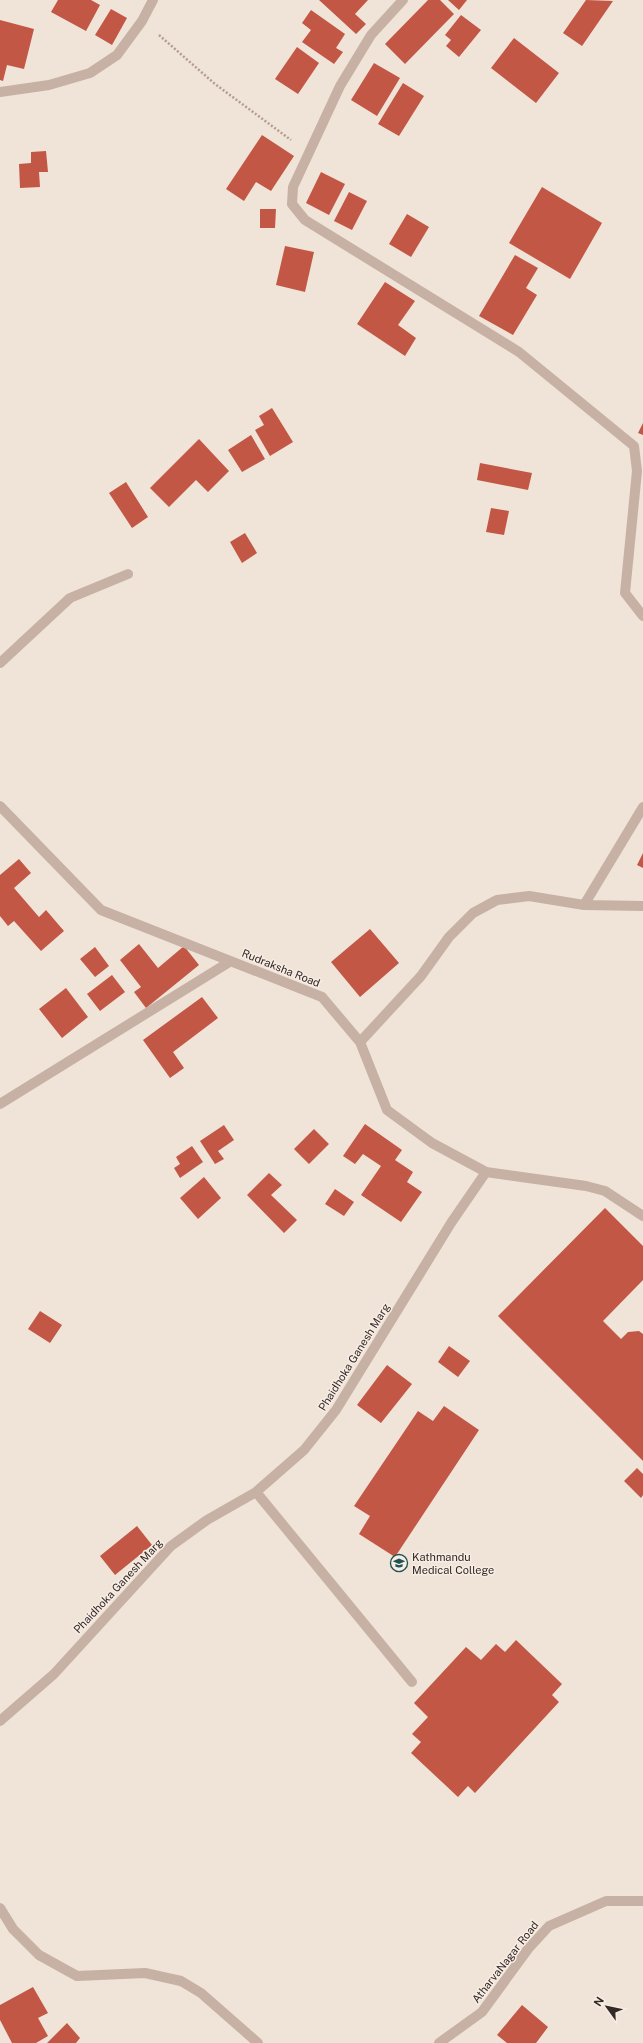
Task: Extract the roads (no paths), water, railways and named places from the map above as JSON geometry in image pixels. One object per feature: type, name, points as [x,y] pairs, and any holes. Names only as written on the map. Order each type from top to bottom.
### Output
[{"type":"street","points":[[0,92],[49,85],[90,73],[118,55],[142,21],[153,0]]},
{"type":"street","points":[[403,0],[372,34],[340,86],[293,187],[292,204],[304,220],[519,352],[634,446],[637,471],[625,593],[643,616]]},
{"type":"street","points":[[0,663],[70,598],[128,574]]},
{"type":"street","name":"Rudraksha Road","points":[[0,806],[101,910],[322,997],[360,1042]]},
{"type":"street","points":[[584,905],[643,807]]},
{"type":"street","points":[[643,906],[584,905],[529,896],[497,900],[473,913],[449,937],[421,976],[360,1042],[387,1110],[432,1143],[486,1172],[586,1186],[605,1191],[643,1216]]},
{"type":"street","points":[[0,1104],[230,961]]},
{"type":"street","name":"Phaidhoka Ganesh Marg","points":[[0,1721],[54,1674],[171,1546],[207,1520],[256,1492],[304,1450],[336,1410],[451,1223],[486,1172]]},
{"type":"street","points":[[256,1492],[412,1682]]},
{"type":"street","name":"AtharvaNagar Road","points":[[439,2043],[482,2012],[528,1949],[549,1926],[606,1901],[643,1901]]},
{"type":"street","points":[[0,1908],[13,1929],[39,1955],[77,1976],[145,1973],[181,1981],[201,1993],[258,2043]]},
{"type":"place","name":"Kathmandu Medical College","points":[[399,1563]]}]
